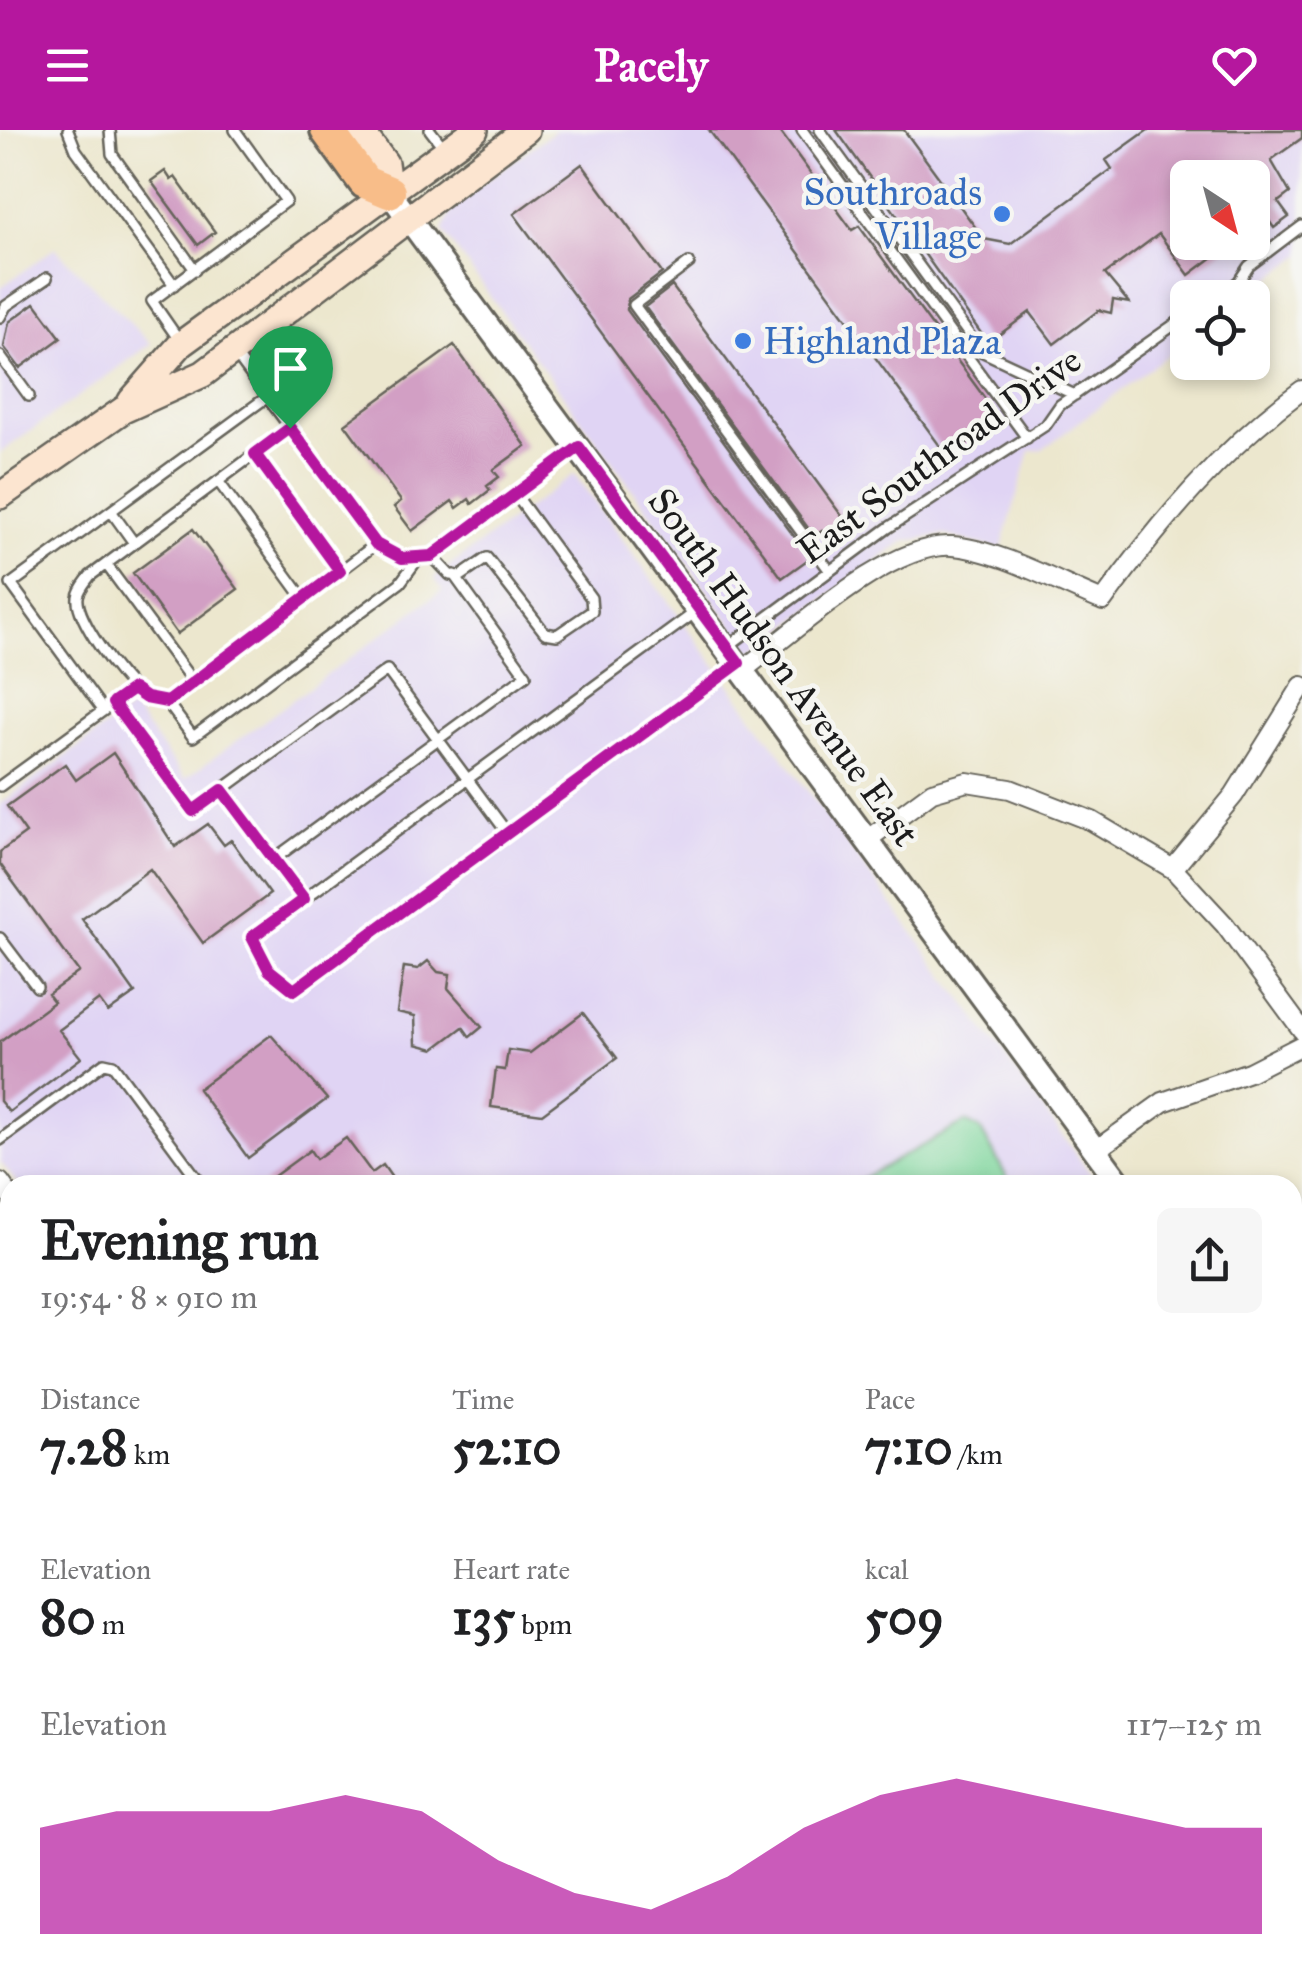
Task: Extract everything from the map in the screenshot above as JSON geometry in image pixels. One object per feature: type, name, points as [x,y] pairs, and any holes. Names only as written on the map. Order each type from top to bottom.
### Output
[{"type":"highway","points":[[328,130],[366,182],[389,192]]},
{"type":"main road","points":[[360,130],[385,163],[389,192]]},
{"type":"main road","points":[[124,410],[181,344],[389,192],[438,140],[475,130]]},
{"type":"main road","points":[[0,496],[124,410],[203,374],[526,130]]},
{"type":"street","name":"South Hudson Avenue East","points":[[389,192],[1114,1175]]},
{"type":"street","points":[[737,660],[888,562],[932,546],[976,551],[1103,601],[1180,502],[1255,427],[1302,390]]},
{"type":"street","points":[[1173,869],[1234,795],[1302,686]]},
{"type":"street","points":[[868,839],[932,792],[949,785],[988,783],[1092,821],[1173,869],[1225,925],[1302,1030]]},
{"type":"street","points":[[1096,1150],[1163,1102],[1249,1072],[1302,1045]]},
{"type":"lane","points":[[68,130],[76,150],[174,286]]},
{"type":"lane","points":[[110,130],[112,154],[195,270]]},
{"type":"lane","points":[[181,344],[152,302],[286,202],[235,130]]},
{"type":"lane","points":[[802,130],[1027,438]]},
{"type":"lane","points":[[820,130],[981,352],[1074,395]]},
{"type":"lane","points":[[1236,280],[1302,226]]},
{"type":"lane","points":[[689,263],[634,305],[830,571]]},
{"type":"lane","points":[[0,317],[6,306],[47,278]]},
{"type":"lane","name":"East Southroad Drive","points":[[304,899],[252,937],[269,970],[294,990],[737,660],[830,571],[1027,438],[1074,395],[1170,328]]},
{"type":"lane","points":[[234,351],[376,544],[402,558],[432,556],[579,447]]},
{"type":"lane","points":[[0,356],[29,396]]},
{"type":"lane","points":[[103,710],[11,584],[267,396]]},
{"type":"lane","points":[[290,428],[106,564],[81,588],[79,612],[133,689],[146,698],[167,702],[194,737],[400,583],[417,560]]},
{"type":"lane","points":[[255,454],[340,571]]},
{"type":"lane","points":[[218,481],[304,599]]},
{"type":"lane","points":[[454,576],[487,558],[545,632],[557,636],[592,611],[592,598],[515,494]]},
{"type":"lane","points":[[111,511],[134,544]]},
{"type":"lane","points":[[167,702],[376,544]]},
{"type":"lane","points":[[274,859],[526,675],[454,576],[432,556]]},
{"type":"lane","points":[[106,564],[194,682]]},
{"type":"lane","points":[[222,790],[304,899],[700,609]]},
{"type":"lane","points":[[113,703],[193,811],[387,670],[508,834]]},
{"type":"lane","points":[[0,786],[133,689]]},
{"type":"lane","points":[[0,938],[36,987]]},
{"type":"lane","points":[[0,1140],[104,1063],[113,1065],[195,1175]]},
{"type":"shaded area","name":"Highland Plaza","points":[[556,130],[1302,130],[1302,255],[1267,280],[1170,280],[1170,353],[1042,450],[1030,451],[1001,550],[945,535],[905,541],[752,652],[443,232],[455,203]]},
{"type":"shaded area","points":[[55,248],[151,344],[0,453],[0,288]]},
{"type":"shaded area","points":[[574,474],[1092,1175],[10,1175],[0,1161],[0,804],[132,708],[185,779],[443,590],[434,578]]},
{"type":"green space","points":[[966,1122],[981,1130],[1006,1175],[868,1175]]},
{"type":"building","points":[[709,130],[779,130],[852,230],[859,226],[1000,419],[948,457]]},
{"type":"building","points":[[836,130],[904,130],[984,239],[1010,244],[1112,169],[1106,160],[1148,130],[1302,130],[1302,138],[1271,160],[1290,193],[1278,202],[1289,217],[1274,228],[1270,222],[1270,160],[1170,160],[1170,249],[1159,234],[1105,274],[1129,303],[1113,300],[1111,313],[1099,310],[1054,344],[1030,312],[988,343]]},
{"type":"building","points":[[582,164],[662,273],[628,299],[627,310],[810,558],[782,578],[514,214]]},
{"type":"building","points":[[165,171],[171,180],[175,177],[215,232],[198,245],[151,181]]},
{"type":"building","points":[[1178,260],[1209,260],[1189,275]]},
{"type":"building","points":[[672,286],[850,527],[830,541],[822,531],[814,536],[645,307]]},
{"type":"building","points":[[35,303],[61,338],[20,368],[4,347],[9,322]]},
{"type":"building","points":[[454,345],[526,446],[493,470],[499,477],[472,504],[469,499],[457,508],[452,501],[412,531],[394,507],[401,501],[345,424]]},
{"type":"building","points":[[193,529],[238,589],[177,634],[133,573]]},
{"type":"building","points":[[113,753],[175,847],[208,824],[224,845],[231,840],[270,894],[203,943],[150,869],[82,919],[135,993],[108,1012],[99,1000],[59,1030],[81,1058],[9,1112],[0,1101],[0,1042],[54,1002],[48,994],[79,972],[0,864],[0,852],[26,833],[7,806],[65,764],[76,780]]},
{"type":"building","points":[[428,961],[438,972],[450,974],[448,988],[482,1027],[470,1037],[463,1027],[434,1049],[416,1044],[415,1016],[397,1012],[404,967],[418,969]]},
{"type":"building","points":[[583,1013],[617,1058],[542,1114],[491,1107],[496,1069],[505,1070],[508,1050],[530,1053]]},
{"type":"building","points":[[271,1035],[327,1099],[248,1158],[198,1089]]},
{"type":"building","points":[[346,1138],[372,1173],[383,1165],[390,1175],[276,1175],[310,1150],[316,1159]]},
{"type":"place","name":"Southroads Village","points":[[1002,214]]},
{"type":"place","name":"Highland Plaza","points":[[743,341]]},
{"type":"route","points":[[290,428],[376,544],[386,552],[417,560],[432,556],[579,447],[739,663],[294,990],[269,970],[252,937],[304,899],[222,790],[193,811],[113,703],[133,689],[146,698],[167,702],[340,571],[255,454],[290,428]]}]
